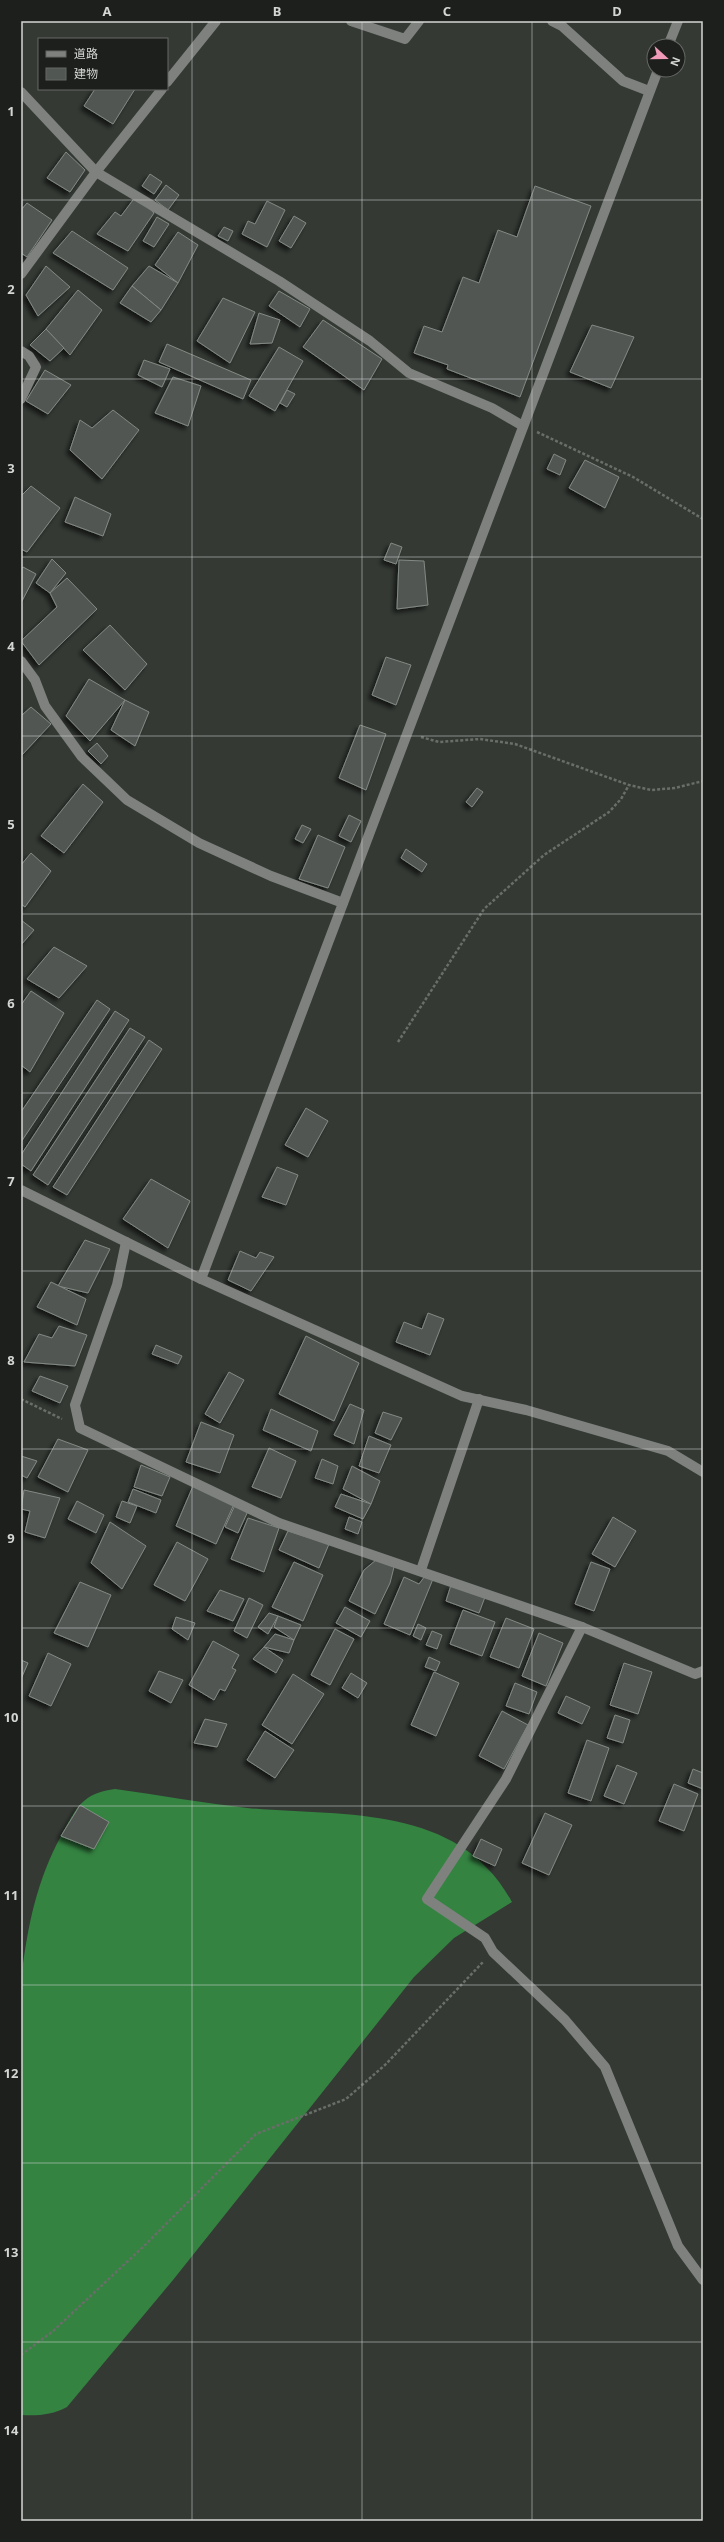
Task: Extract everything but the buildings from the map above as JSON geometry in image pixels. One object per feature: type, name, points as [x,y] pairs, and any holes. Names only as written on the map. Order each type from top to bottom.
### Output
[{"type":"street","points":[[168,81],[216,21]]},
{"type":"street","points":[[351,21],[405,39],[419,21]]},
{"type":"street","points":[[552,21],[562,26],[586,46],[623,81],[650,91]]},
{"type":"street","points":[[671,38],[678,21]]},
{"type":"street","points":[[201,1279],[655,78]]},
{"type":"street","points":[[21,274],[96,172],[161,90]]},
{"type":"street","points":[[21,92],[96,172],[279,281],[370,341],[409,373],[492,408],[523,426]]},
{"type":"street","points":[[21,351],[29,356],[36,367],[21,400]]},
{"type":"street","points":[[21,661],[35,680],[45,706],[82,757],[127,800],[199,843],[271,876],[343,903]]},
{"type":"street","points":[[21,1190],[201,1279],[462,1396],[526,1410],[668,1451],[703,1472]]},
{"type":"street","points":[[126,1242],[117,1285],[75,1405],[80,1428],[279,1523],[421,1570],[582,1627],[694,1674],[703,1671]]},
{"type":"street","points":[[421,1570],[479,1399]]},
{"type":"street","points":[[582,1627],[506,1779],[427,1899],[485,1938],[493,1952],[565,2020],[605,2067],[678,2246],[703,2280]]},
{"type":"path","points":[[523,426],[626,474],[703,519]]},
{"type":"path","points":[[407,732],[439,742],[480,739],[515,744],[629,785],[651,790],[676,788],[703,782]]},
{"type":"path","points":[[398,1042],[484,909],[544,855],[609,812],[621,800],[629,785]]},
{"type":"path","points":[[21,1399],[80,1428]]},
{"type":"path","points":[[21,2355],[52,2332],[143,2247],[256,2134],[346,2099],[385,2065],[493,1952]]},
{"type":"green space","points":[[115,1789],[247,1808],[359,1816],[395,1821],[430,1831],[461,1847],[489,1870],[512,1902],[454,1938],[414,1977],[173,2280],[67,2407],[56,2412],[45,2414],[21,2415],[21,1979],[24,1959],[30,1922],[39,1887],[53,1852],[67,1825],[72,1816],[87,1798],[98,1793]]}]
